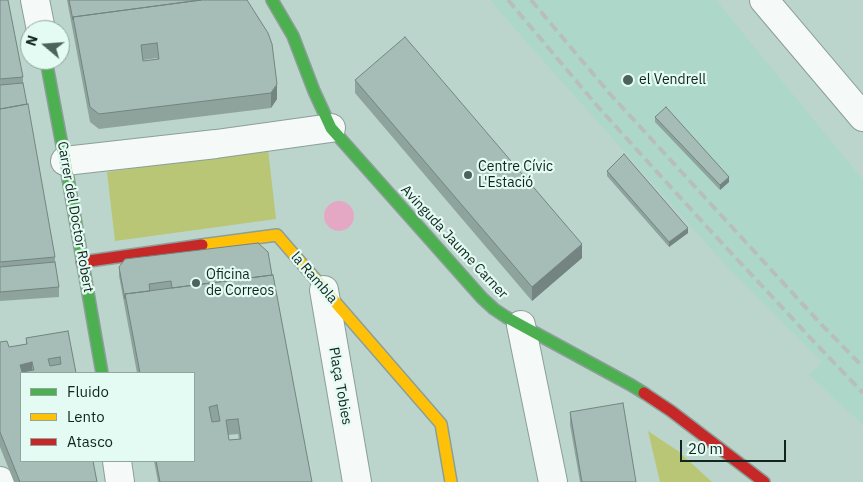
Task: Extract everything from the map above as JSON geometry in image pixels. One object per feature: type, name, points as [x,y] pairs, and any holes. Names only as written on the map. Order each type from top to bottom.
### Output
[{"type":"street","points":[[35,0],[39,20]]},
{"type":"street","name":"Avinguda Jaume Carner","points":[[272,0],[293,36],[314,91],[331,128],[482,298],[494,309],[521,325],[631,385],[685,421],[764,482]]},
{"type":"street","points":[[764,0],[863,117]]},
{"type":"street","name":"Carrer del Doctor Robert","points":[[48,70],[102,372]]},
{"type":"street","points":[[65,160],[216,144],[331,128]]},
{"type":"street","name":"la Rambla","points":[[82,262],[277,235],[441,424],[451,482]]},
{"type":"street","name":"Plaça Tobies","points":[[324,290],[357,482]]},
{"type":"street","points":[[521,325],[553,482]]},
{"type":"street","points":[[117,462],[120,482]]},
{"type":"shaded area","points":[[490,0],[716,0],[863,180],[863,425],[809,375],[822,362],[729,269]]},
{"type":"shaded area","points":[[339,201],[350,205],[354,216],[350,227],[339,231],[328,227],[324,216],[328,205]]},
{"type":"green space","points":[[268,149],[276,219],[115,241],[107,172]]},
{"type":"green space","points":[[648,431],[678,451],[712,482],[660,482]]},
{"type":"building","points":[[0,0],[8,0],[20,70],[22,70],[23,77],[0,79]]},
{"type":"building","points":[[69,0],[201,0],[73,17],[73,20]]},
{"type":"building","points":[[201,0],[247,0],[268,33],[272,44],[277,84],[271,93],[99,114],[90,107],[73,17]],"holes":[[[157,43],[159,59],[143,61],[141,45]]]},
{"type":"building","name":"Centre Cívic L'Estació","points":[[405,37],[582,244],[532,287],[355,80]]},
{"type":"building","points":[[23,83],[27,104],[0,109],[0,85]]},
{"type":"building","points":[[28,104],[55,257],[0,262],[0,109]]},
{"type":"building","points":[[666,107],[729,177],[720,185],[655,117]]},
{"type":"building","points":[[624,154],[688,228],[669,242],[607,171]]},
{"type":"building","name":"Oficina de Correos","points":[[258,243],[268,252],[272,275],[172,288],[171,281],[149,284],[150,291],[125,294],[125,299],[119,267],[125,259]]},
{"type":"building","points":[[55,262],[59,287],[0,292],[0,267]]},
{"type":"building","points":[[273,275],[312,482],[160,482],[156,462],[195,462],[195,372],[140,372],[125,294]],"holes":[[[217,405],[220,421],[212,422],[209,407]],[[238,419],[241,439],[229,440],[226,420]]]},
{"type":"building","points":[[68,331],[76,372],[22,372],[20,372],[20,462],[93,462],[97,482],[20,482],[0,432],[0,342],[7,341],[9,347],[27,344],[26,338]],"holes":[[[60,357],[61,364],[50,366],[48,359]],[[32,362],[34,370],[22,372],[20,365]]]},
{"type":"building","points":[[623,403],[636,482],[582,482],[570,412]]},
{"type":"railway","points":[[508,0],[599,108],[707,227],[863,393]]},
{"type":"railway","points":[[531,0],[610,94],[819,322],[863,367]]},
{"type":"traffic: fast","points":[[272,0],[293,36],[314,91],[331,128],[482,298],[506,317],[644,393]]},
{"type":"traffic: fast","points":[[48,70],[102,372]]},
{"type":"traffic: slow","points":[[202,245],[277,235],[441,424],[451,482]]},
{"type":"traffic: jam","points":[[82,262],[202,245]]},
{"type":"traffic: jam","points":[[644,393],[671,411],[764,482]]},
{"type":"place","name":"el Vendrell","points":[[628,80]]},
{"type":"place","name":"Centre Cívic L'Estació","points":[[468,175]]},
{"type":"place","name":"Oficina de Correos","points":[[196,283]]}]
